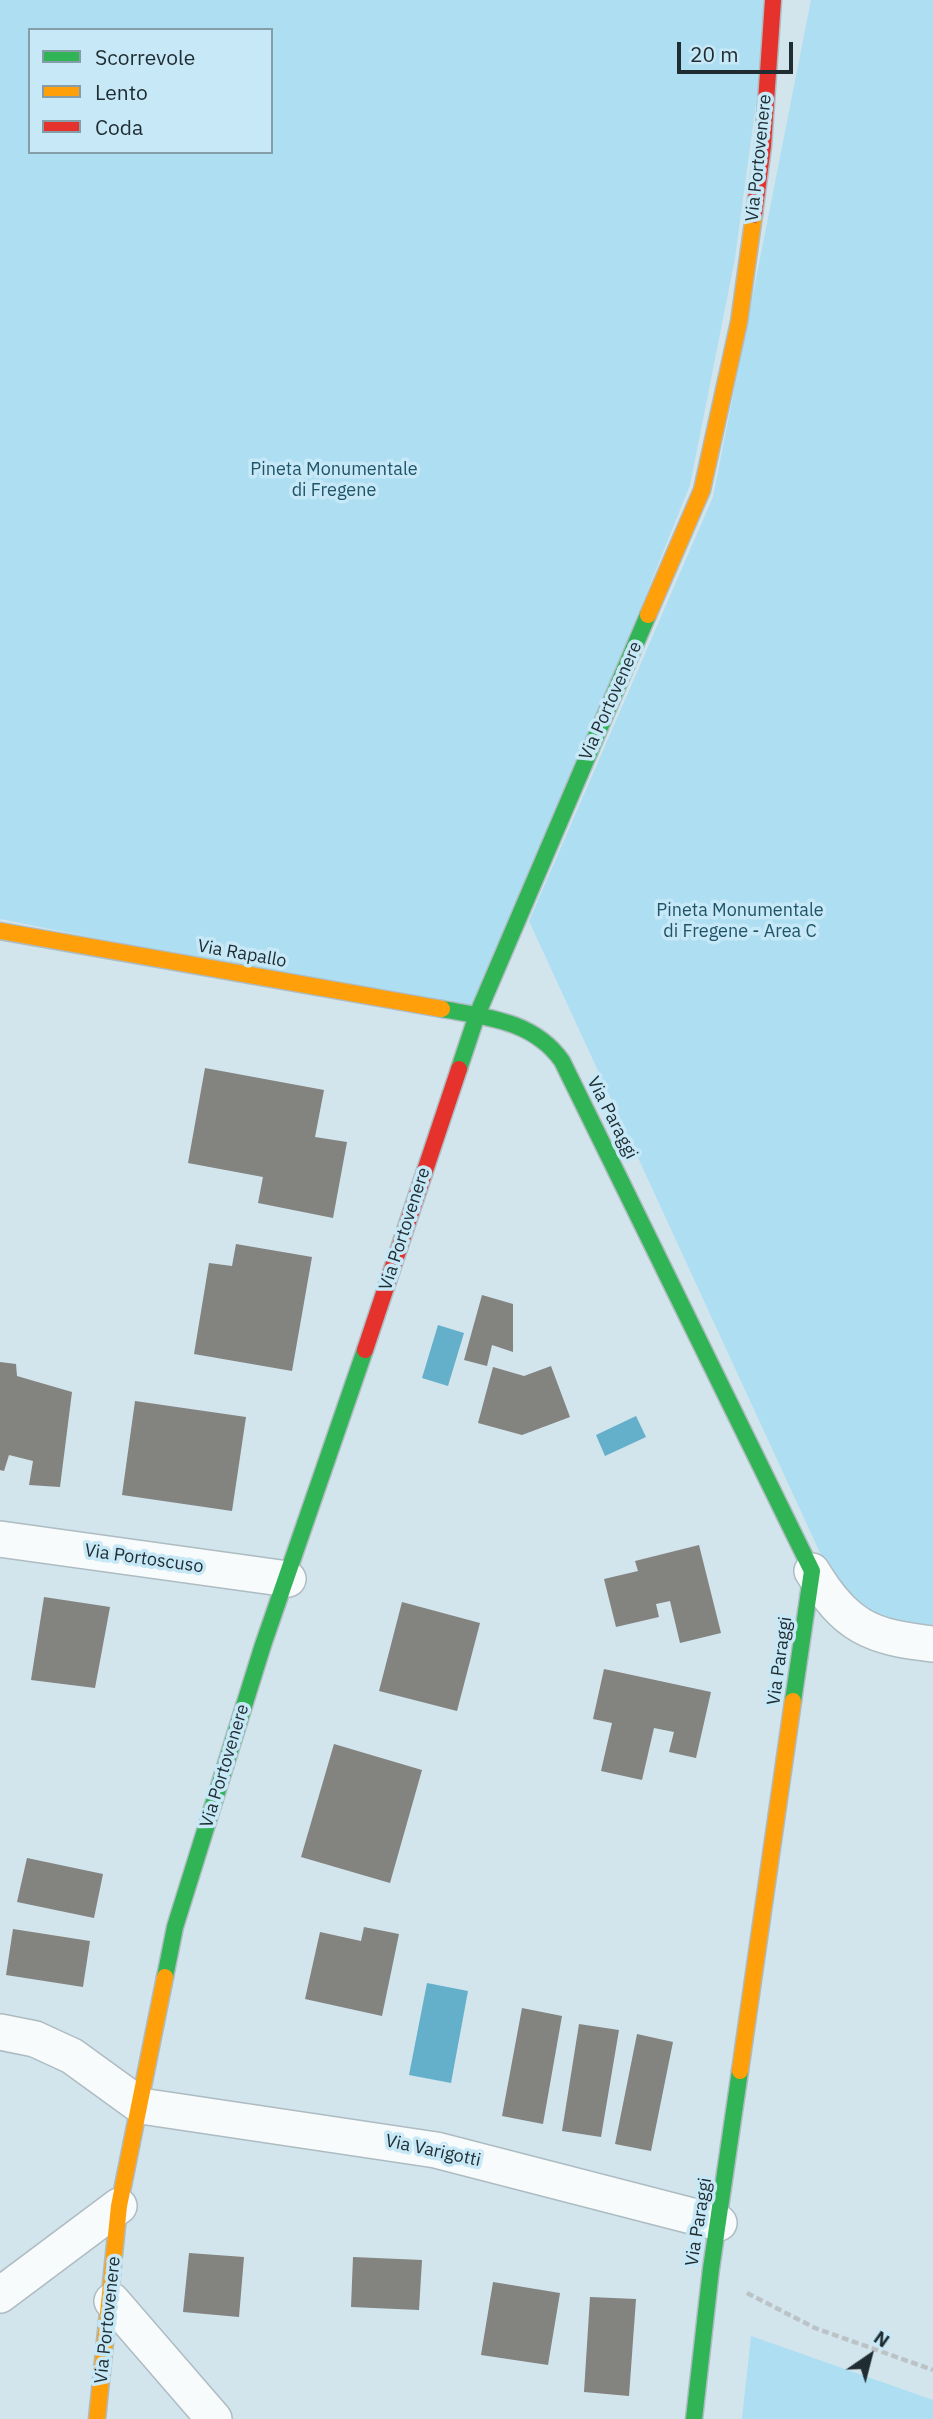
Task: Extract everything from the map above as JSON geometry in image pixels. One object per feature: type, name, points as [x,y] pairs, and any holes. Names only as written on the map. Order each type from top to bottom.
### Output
[{"type":"street","name":"Via Portovenere","points":[[97,2419],[119,2206],[175,1927],[263,1645],[288,1579],[477,1015],[702,490],[739,322],[763,146],[773,0]]},
{"type":"street","name":"Via Portovenere","points":[[768,59],[787,0]]},
{"type":"street","name":"Via Rapallo","points":[[0,931],[477,1015]]},
{"type":"street","name":"Via Paraggi","points":[[477,1015],[522,1026],[558,1054],[691,1318],[812,1571],[711,2269],[694,2419]]},
{"type":"street","name":"Via Portoscuso","points":[[0,1539],[288,1579]]},
{"type":"street","points":[[812,1571],[832,1600],[868,1630],[892,1640],[933,1644]]},
{"type":"street","points":[[0,2032],[35,2039],[72,2056],[141,2106]]},
{"type":"street","name":"Via Varigotti","points":[[141,2106],[436,2150],[719,2223]]},
{"type":"street","points":[[0,2295],[119,2206]]},
{"type":"street","points":[[111,2301],[214,2419]]},
{"type":"path","points":[[711,2269],[792,2319],[933,2370]]},
{"type":"green space","name":"Pineta Monumentale di Fregene","points":[[0,0],[770,0],[735,258],[690,485],[477,1015],[0,919]]},
{"type":"green space","name":"Pineta Monumentale di Fregene - Area C","points":[[811,0],[933,0],[933,1632],[851,1620],[529,921],[713,497]]},
{"type":"green space","points":[[751,2336],[933,2400],[933,2419],[742,2419]]},
{"type":"shaded area","points":[[438,1325],[464,1333],[448,1386],[422,1378]]},
{"type":"shaded area","points":[[636,1416],[646,1437],[605,1456],[596,1435]]},
{"type":"shaded area","points":[[427,1983],[468,1991],[451,2083],[409,2075]]},
{"type":"building","points":[[205,1068],[324,1090],[315,1137],[347,1142],[333,1218],[258,1203],[263,1177],[188,1163]]},
{"type":"building","points":[[236,1244],[312,1257],[292,1371],[194,1354],[209,1263],[232,1266]]},
{"type":"building","points":[[482,1295],[513,1304],[513,1352],[492,1345],[487,1366],[464,1360]]},
{"type":"building","points":[[0,1362],[16,1364],[17,1376],[72,1392],[60,1487],[29,1485],[33,1461],[9,1455],[4,1471],[0,1470]]},
{"type":"building","points":[[551,1366],[570,1417],[522,1435],[478,1423],[493,1367],[524,1376]]},
{"type":"building","points":[[135,1401],[246,1417],[232,1511],[122,1495]]},
{"type":"building","points":[[699,1545],[721,1633],[680,1643],[670,1601],[656,1604],[659,1617],[616,1627],[604,1579],[638,1571],[635,1561]]},
{"type":"building","points":[[44,1597],[110,1607],[95,1688],[31,1680]]},
{"type":"building","points":[[402,1602],[480,1623],[457,1711],[379,1691]]},
{"type":"building","points":[[604,1669],[711,1692],[696,1758],[669,1752],[674,1732],[654,1728],[642,1780],[601,1771],[612,1723],[593,1719]]},
{"type":"building","points":[[334,1744],[422,1770],[390,1883],[301,1857]]},
{"type":"building","points":[[27,1858],[103,1874],[94,1918],[17,1902]]},
{"type":"building","points":[[364,1927],[399,1934],[382,2016],[305,1999],[320,1932],[361,1941]]},
{"type":"building","points":[[13,1929],[90,1941],[83,1987],[6,1975]]},
{"type":"building","points":[[522,2008],[562,2016],[543,2124],[502,2116]]},
{"type":"building","points":[[579,2024],[619,2030],[601,2137],[562,2131]]},
{"type":"building","points":[[637,2034],[673,2042],[651,2151],[615,2144]]},
{"type":"building","points":[[189,2253],[244,2257],[239,2317],[183,2312]]},
{"type":"building","points":[[353,2257],[422,2260],[419,2310],[351,2307]]},
{"type":"building","points":[[493,2282],[560,2293],[548,2365],[481,2355]]},
{"type":"building","points":[[590,2297],[636,2299],[629,2396],[584,2392]]},
{"type":"traffic: fast","points":[[459,1069],[477,1015],[648,615]]},
{"type":"traffic: fast","points":[[442,1009],[492,1018],[524,1029],[538,1037],[562,1061],[812,1571],[793,1701]]},
{"type":"traffic: fast","points":[[165,1977],[175,1927],[263,1645],[365,1350]]},
{"type":"traffic: fast","points":[[694,2419],[711,2269],[740,2071]]},
{"type":"traffic: slow","points":[[648,615],[702,490],[739,322],[754,215]]},
{"type":"traffic: slow","points":[[0,931],[442,1009]]},
{"type":"traffic: slow","points":[[740,2071],[793,1701]]},
{"type":"traffic: slow","points":[[97,2419],[119,2206],[165,1977]]},
{"type":"traffic: jam","points":[[754,215],[763,146],[773,0]]},
{"type":"traffic: jam","points":[[365,1350],[459,1069]]}]
